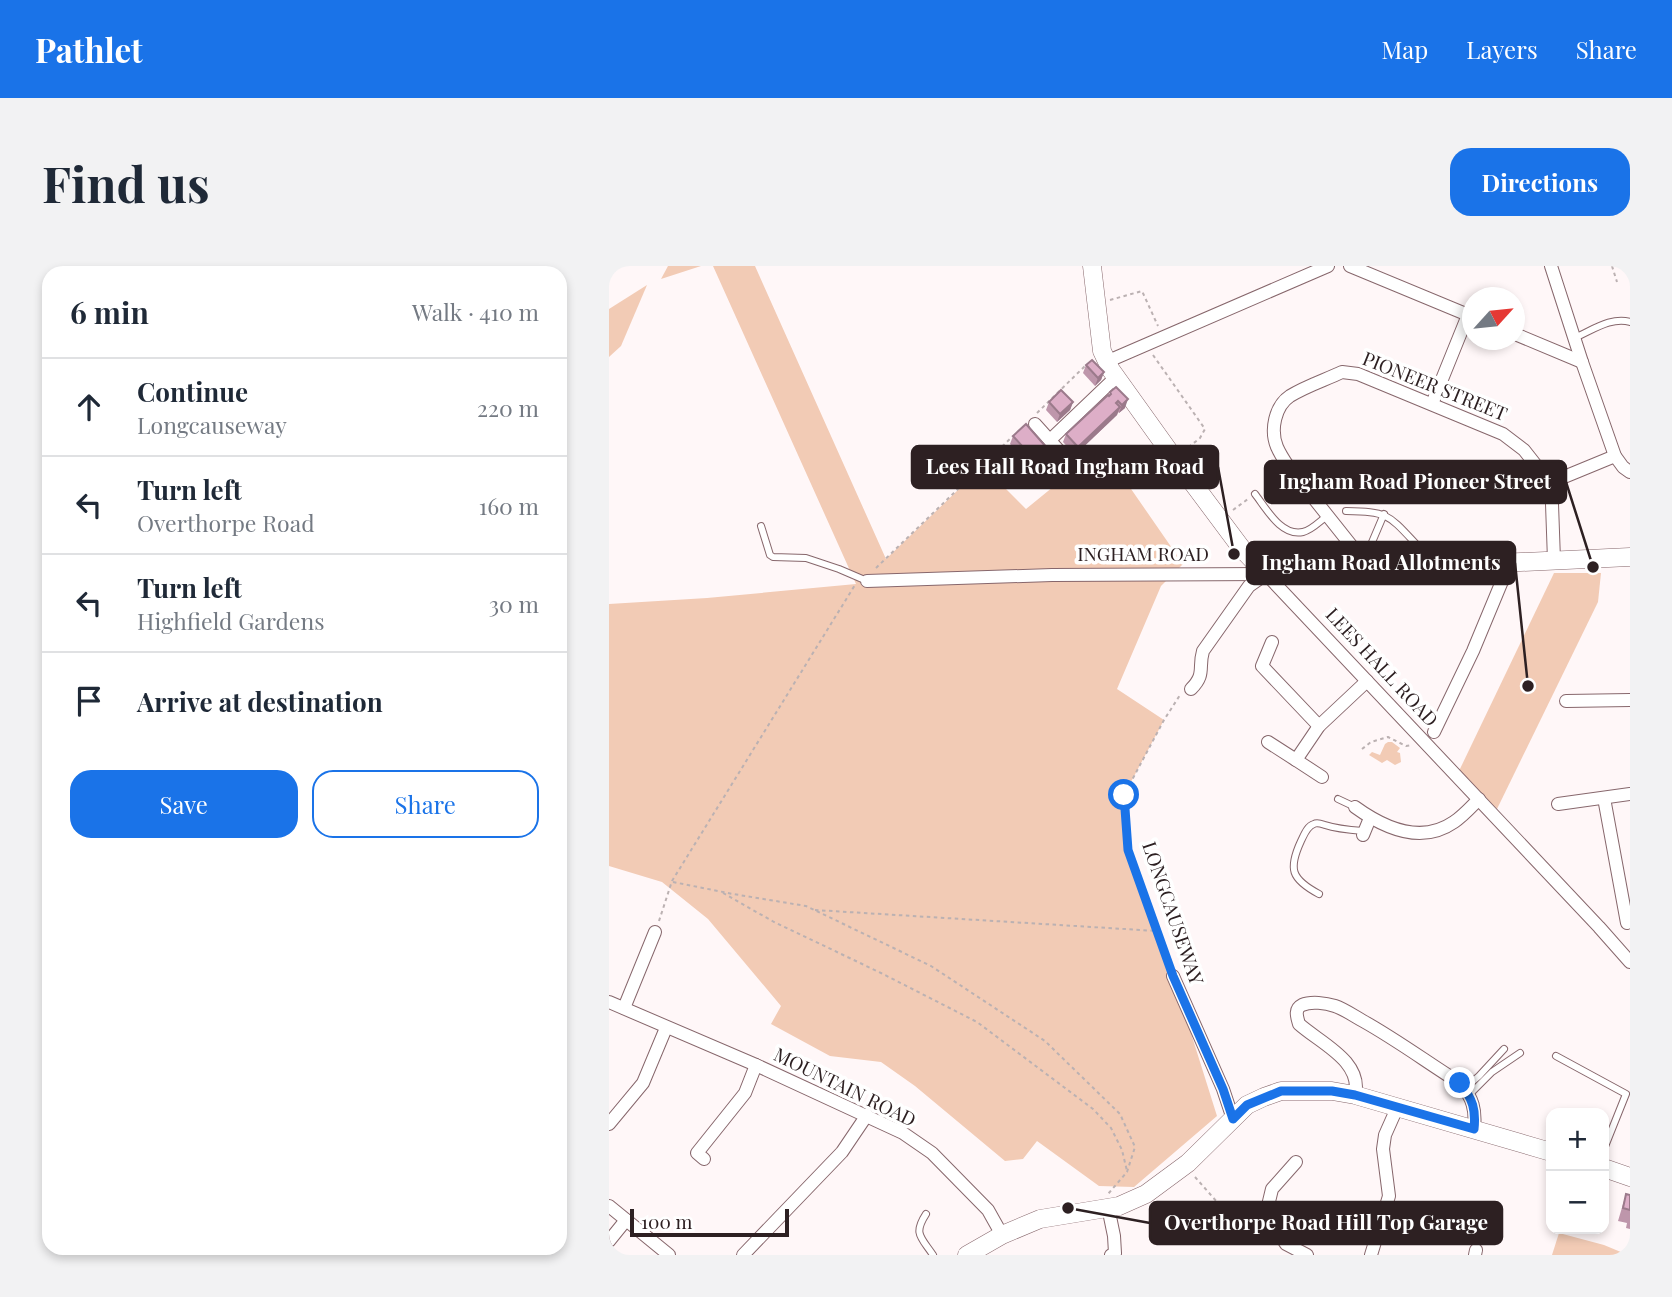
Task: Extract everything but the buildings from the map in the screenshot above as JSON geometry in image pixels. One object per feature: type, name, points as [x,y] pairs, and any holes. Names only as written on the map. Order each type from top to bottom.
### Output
[{"type":"street","name":"LEES HALL ROAD","points":[[1092,266],[1096,304],[1108,363],[1242,549],[1630,962]]},
{"type":"street","points":[[1050,440],[1108,363],[1301,272],[1328,266]]},
{"type":"street","points":[[1350,266],[1462,313]]},
{"type":"street","points":[[1551,266],[1615,456],[1630,472]]},
{"type":"street","points":[[1432,404],[1462,335]]},
{"type":"street","points":[[1525,339],[1582,362]]},
{"type":"street","name":"PIONEER STREET","points":[[1367,565],[1288,466],[1275,441],[1274,425],[1283,403],[1289,397],[1342,372],[1358,374],[1432,404],[1503,434],[1515,443],[1532,459],[1547,484],[1552,504],[1554,560]]},
{"type":"street","points":[[1033,422],[1072,464]]},
{"type":"street","points":[[1547,484],[1615,456]]},
{"type":"street","name":"INGHAM ROAD","points":[[864,580],[1266,574],[1367,565],[1630,556]]},
{"type":"street","points":[[1434,732],[1473,651],[1510,562]]},
{"type":"street","points":[[1191,689],[1201,676],[1203,651],[1249,586],[1266,574]]},
{"type":"street","points":[[1272,642],[1262,666],[1319,726]]},
{"type":"street","points":[[1296,760],[1319,726],[1367,681]]},
{"type":"street","points":[[1566,701],[1630,700]]},
{"type":"street","points":[[1268,742],[1322,777]]},
{"type":"street","points":[[1558,804],[1630,794]]},
{"type":"street","points":[[1604,798],[1627,923]]},
{"type":"street","points":[[1355,807],[1370,818],[1397,830],[1413,834],[1429,833],[1453,823],[1479,799]]},
{"type":"street","points":[[1363,833],[1370,818]]},
{"type":"street","points":[[624,1008],[655,932]]},
{"type":"street","name":"LONGCAUSEWAY","points":[[1173,976],[1223,1089],[1233,1119]]},
{"type":"street","name":"MOUNTAIN ROAD","points":[[609,1002],[756,1065],[903,1133],[932,1153],[988,1210],[1002,1235]]},
{"type":"street","points":[[1355,1095],[1357,1085],[1343,1059],[1299,1024],[1297,1010],[1300,1006],[1308,1003],[1336,1006],[1460,1083],[1475,1110],[1474,1129]]},
{"type":"street","points":[[609,1124],[643,1083],[666,1028]]},
{"type":"street","name":"MOUNTAIN ROAD","points":[[704,1158],[697,1153],[745,1093],[756,1065]]},
{"type":"street","points":[[967,1255],[1002,1235],[1040,1220],[1119,1206],[1146,1194],[1188,1163],[1247,1105],[1281,1091],[1332,1091],[1355,1095],[1546,1151]]},
{"type":"street","points":[[1371,1255],[1388,1196],[1383,1149],[1385,1135],[1397,1108]]},
{"type":"street","points":[[743,1255],[842,1152],[867,1115]]},
{"type":"street","points":[[1296,1162],[1272,1189],[1266,1214],[1286,1244],[1307,1255]]},
{"type":"street","points":[[1609,1170],[1630,1177]]},
{"type":"street","points":[[609,1206],[669,1255]]},
{"type":"street","points":[[1101,1209],[1114,1236],[1115,1253],[1111,1255]]},
{"type":"street","points":[[609,1241],[627,1220]]},
{"type":"lane","points":[[1574,338],[1616,320],[1630,322]]},
{"type":"lane","points":[[1255,494],[1275,520],[1285,529],[1297,533],[1305,532],[1327,516]]},
{"type":"lane","points":[[1346,511],[1374,511],[1384,514],[1395,521],[1416,544]]},
{"type":"lane","points":[[1367,565],[1384,514]]},
{"type":"lane","points":[[761,526],[773,557],[806,558],[864,580]]},
{"type":"lane","points":[[1338,799],[1355,807]]},
{"type":"lane","points":[[1319,894],[1305,887],[1294,870],[1293,862],[1308,828],[1318,823],[1363,833]]},
{"type":"lane","points":[[1467,1092],[1504,1049]]},
{"type":"lane","points":[[1467,1092],[1520,1053]]},
{"type":"lane","points":[[1556,1056],[1626,1094],[1609,1136]]},
{"type":"lane","points":[[926,1214],[918,1226],[919,1233],[933,1255]]},
{"type":"path","points":[[1612,266],[1617,282]]},
{"type":"path","points":[[1096,304],[1142,291],[1164,338]]},
{"type":"path","points":[[1147,345],[1205,429],[1200,438],[1174,458]]},
{"type":"path","points":[[1033,422],[1108,363]]},
{"type":"path","points":[[655,932],[672,881],[856,584],[886,560],[1020,429]]},
{"type":"path","points":[[1221,519],[1255,494]]},
{"type":"path","name":"LONGCAUSEWAY","points":[[1173,976],[1128,850],[1124,795],[1169,712],[1180,695],[1191,689]]},
{"type":"path","points":[[1362,749],[1371,742],[1388,737],[1409,747],[1420,738]]},
{"type":"path","points":[[672,881],[814,909],[931,966],[1045,1041],[1120,1114],[1135,1147],[1128,1172],[1101,1209]]},
{"type":"path","points":[[721,892],[774,922],[977,1022],[1093,1109],[1111,1128],[1122,1150],[1128,1172]]},
{"type":"path","points":[[814,909],[1157,931]]},
{"type":"path","points":[[1188,1163],[1193,1174],[1225,1210],[1252,1210],[1266,1214]]},
{"type":"shaded area","points":[[668,266],[701,266],[661,279]]},
{"type":"shaded area","points":[[713,266],[755,266],[886,559],[983,466],[1026,509],[1102,447],[1183,564],[1161,586],[1117,689],[1164,720],[1124,795],[1128,850],[1173,976],[1217,1116],[1134,1187],[1099,1186],[1037,1141],[1023,1159],[1005,1161],[915,1086],[881,1062],[830,1056],[771,1024],[781,1006],[708,919],[662,882],[609,866],[609,604],[856,584]]},
{"type":"shaded area","points":[[647,285],[621,346],[609,357],[609,309]]},
{"type":"shaded area","points":[[1554,573],[1601,573],[1598,602],[1497,809],[1459,771]]},
{"type":"shaded area","points":[[1388,742],[1400,748],[1397,752],[1400,753],[1401,762],[1395,765],[1387,760],[1382,763],[1369,755],[1372,752],[1380,755]]},
{"type":"shaded area","points":[[1559,1234],[1563,1234],[1604,1245],[1628,1255],[1552,1255]]},
{"type":"place","name":"Lees Hall Road Ingham Road","points":[[1234,554]]},
{"type":"place","name":"Ingham Road Pioneer Street","points":[[1593,567]]},
{"type":"place","name":"Ingham Road Allotments","points":[[1528,686]]},
{"type":"place","name":"Overthorpe Road Hill Top Garage","points":[[1068,1208]]},
{"type":"route","points":[[1124,795],[1128,850],[1173,976],[1223,1089],[1233,1119],[1247,1105],[1281,1091],[1332,1091],[1474,1129],[1475,1110],[1460,1083]]}]
